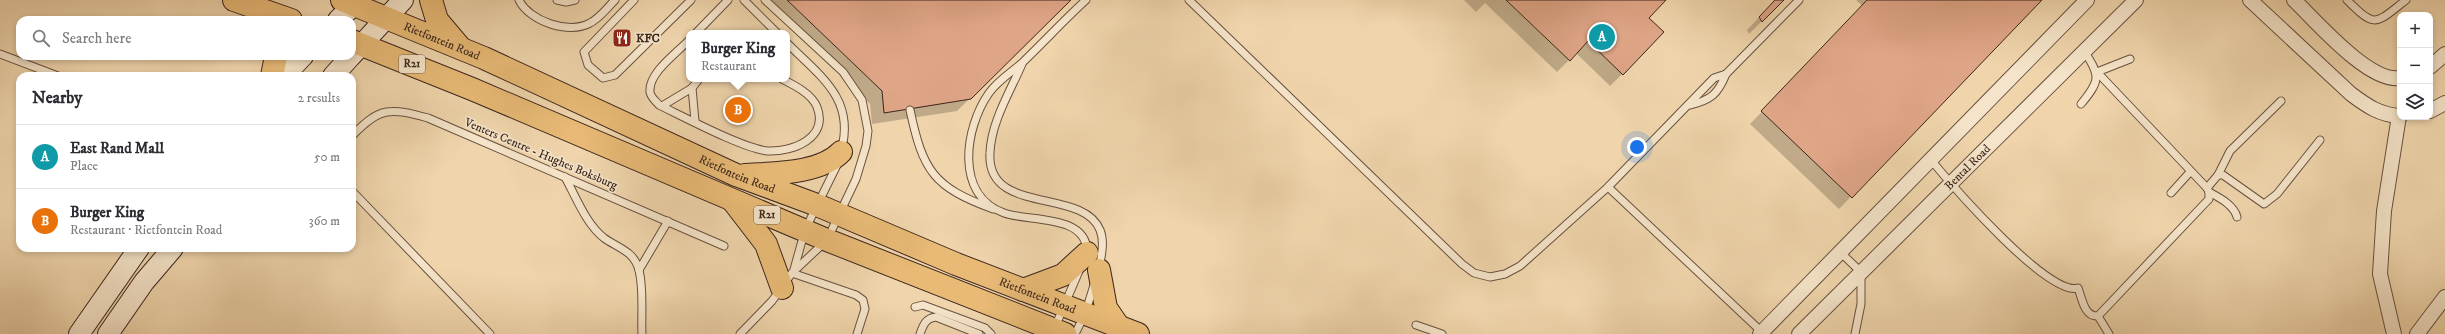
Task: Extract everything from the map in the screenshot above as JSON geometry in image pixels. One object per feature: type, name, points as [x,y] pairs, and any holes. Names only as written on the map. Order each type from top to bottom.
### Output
[{"type":"main road","points":[[356,47],[403,0]]},
{"type":"main road","points":[[431,0],[437,20],[462,50]]},
{"type":"main road","points":[[341,16],[352,2]]},
{"type":"main road","name":"Rietfontein Road","points":[[352,2],[462,50],[736,175],[817,205],[839,216],[1023,290],[1129,330]]},
{"type":"main road","points":[[250,9],[276,16]]},
{"type":"main road","name":"Rietfontein Road","points":[[356,50],[472,88],[827,240],[1062,333]]},
{"type":"main road","points":[[273,72],[275,60]]},
{"type":"main road","points":[[288,72],[299,60]]},
{"type":"main road","points":[[336,72],[345,60]]},
{"type":"main road","points":[[736,175],[794,172],[821,163],[841,152]]},
{"type":"main road","points":[[732,200],[766,244],[787,281]]},
{"type":"main road","points":[[79,334],[136,252]]},
{"type":"main road","points":[[108,334],[144,282],[170,252]]},
{"type":"main road","points":[[1023,290],[1093,262],[1106,308],[1129,330]]},
{"type":"main road","points":[[1008,312],[1023,334]]},
{"type":"street","points":[[1762,333],[2087,0]]},
{"type":"street","name":"Bental Road","points":[[1799,334],[2136,0]]},
{"type":"street","points":[[2250,0],[2369,108],[2388,116],[2397,116]]},
{"type":"street","points":[[2294,0],[2357,61],[2374,72],[2397,79]]},
{"type":"street","points":[[2433,64],[2445,54]]},
{"type":"street","points":[[2433,109],[2445,103]]},
{"type":"street","points":[[2394,334],[2380,274],[2384,211],[2398,120]]},
{"type":"street","points":[[2417,334],[2445,297]]},
{"type":"lane","points":[[519,0],[538,18],[560,27],[567,27],[589,24],[615,0]]},
{"type":"lane","points":[[557,0],[575,0]]},
{"type":"lane","points":[[634,0],[584,52],[588,65],[603,78],[615,75],[691,0]]},
{"type":"lane","points":[[699,30],[728,0]]},
{"type":"lane","points":[[744,0],[774,30]]},
{"type":"lane","points":[[740,334],[787,281],[827,240],[856,179],[866,146],[868,131],[862,100],[843,72],[765,0]]},
{"type":"lane","points":[[1003,213],[993,207],[978,191],[968,166],[967,153],[970,138],[989,93],[998,82],[1022,62],[1086,0]]},
{"type":"lane","points":[[1189,0],[1462,264],[1474,273],[1490,277],[1505,274],[1520,266],[1608,187],[1690,105],[1714,78],[1726,74]]},
{"type":"lane","points":[[1690,105],[1707,101],[1721,86],[1726,74],[1799,0]]},
{"type":"lane","points":[[2347,0],[2367,19],[2375,21],[2382,19],[2406,0]]},
{"type":"lane","points":[[686,43],[653,79],[650,93],[652,97],[662,106],[757,149],[784,151],[796,148],[807,142],[814,132],[818,122],[817,107],[810,97],[787,82]]},
{"type":"lane","points":[[787,281],[805,230],[838,164],[846,136],[846,120],[836,94],[790,46]]},
{"type":"lane","points":[[2084,51],[2097,72],[2190,172],[2208,190],[2227,202],[2236,213],[2237,217]]},
{"type":"lane","points":[[0,54],[47,72]]},
{"type":"lane","points":[[2097,72],[2130,59]]},
{"type":"lane","points":[[1022,62],[996,122],[990,153],[992,168],[997,178],[1008,188],[1030,198],[1073,209],[1092,219],[1100,231],[1102,248],[1064,306],[1062,333]]},
{"type":"lane","points":[[2080,104],[2096,84],[2097,72]]},
{"type":"lane","points":[[662,106],[692,88],[697,82]]},
{"type":"lane","points":[[692,88],[695,121]]},
{"type":"lane","points":[[2098,316],[2206,204],[2208,190],[2218,175],[2230,151],[2281,101]]},
{"type":"lane","name":"Venters Centre - Hughes Boksburg","points":[[356,133],[379,113],[398,110],[428,118],[724,246]]},
{"type":"lane","points":[[910,110],[918,145],[936,178],[962,198],[1003,213],[1067,225],[1077,230],[1084,238],[1093,262],[1085,314],[1062,333]]},
{"type":"lane","points":[[2218,175],[2223,175],[2264,204],[2277,194],[2320,140]]},
{"type":"lane","points":[[1931,160],[2015,250],[2053,280],[2067,287],[2078,288],[2084,308],[2091,314],[2098,316],[2109,334]]},
{"type":"lane","points":[[2171,193],[2190,172]]},
{"type":"lane","points":[[565,177],[593,226],[605,239],[627,251],[639,270],[642,334]]},
{"type":"lane","points":[[1608,187],[1762,333]]},
{"type":"lane","points":[[356,195],[490,334]]},
{"type":"lane","points":[[639,270],[668,221]]},
{"type":"lane","points":[[1840,252],[1861,272],[1861,304],[1855,334]]},
{"type":"lane","points":[[787,281],[856,295],[863,300],[865,309],[857,334]]},
{"type":"lane","points":[[915,307],[923,305],[985,328],[991,334]]},
{"type":"lane","points":[[920,334],[926,321],[930,318],[936,317],[979,334]]},
{"type":"lane","points":[[1416,324],[1442,334]]},
{"type":"building","points":[[787,0],[1071,0],[971,99],[884,113],[882,91]]},
{"type":"building","points":[[1506,0],[1666,0],[1649,18],[1664,32],[1623,75],[1588,41],[1570,61]]},
{"type":"building","points":[[1775,0],[1784,0],[1762,22],[1759,17]]},
{"type":"building","points":[[1867,0],[2042,0],[1852,198],[1761,111]]},
{"type":"place","name":"East Rand Mall","points":[[1602,37]]},
{"type":"place","name":"KFC","points":[[622,38]]},
{"type":"place","name":"Burger King","points":[[738,110]]}]
